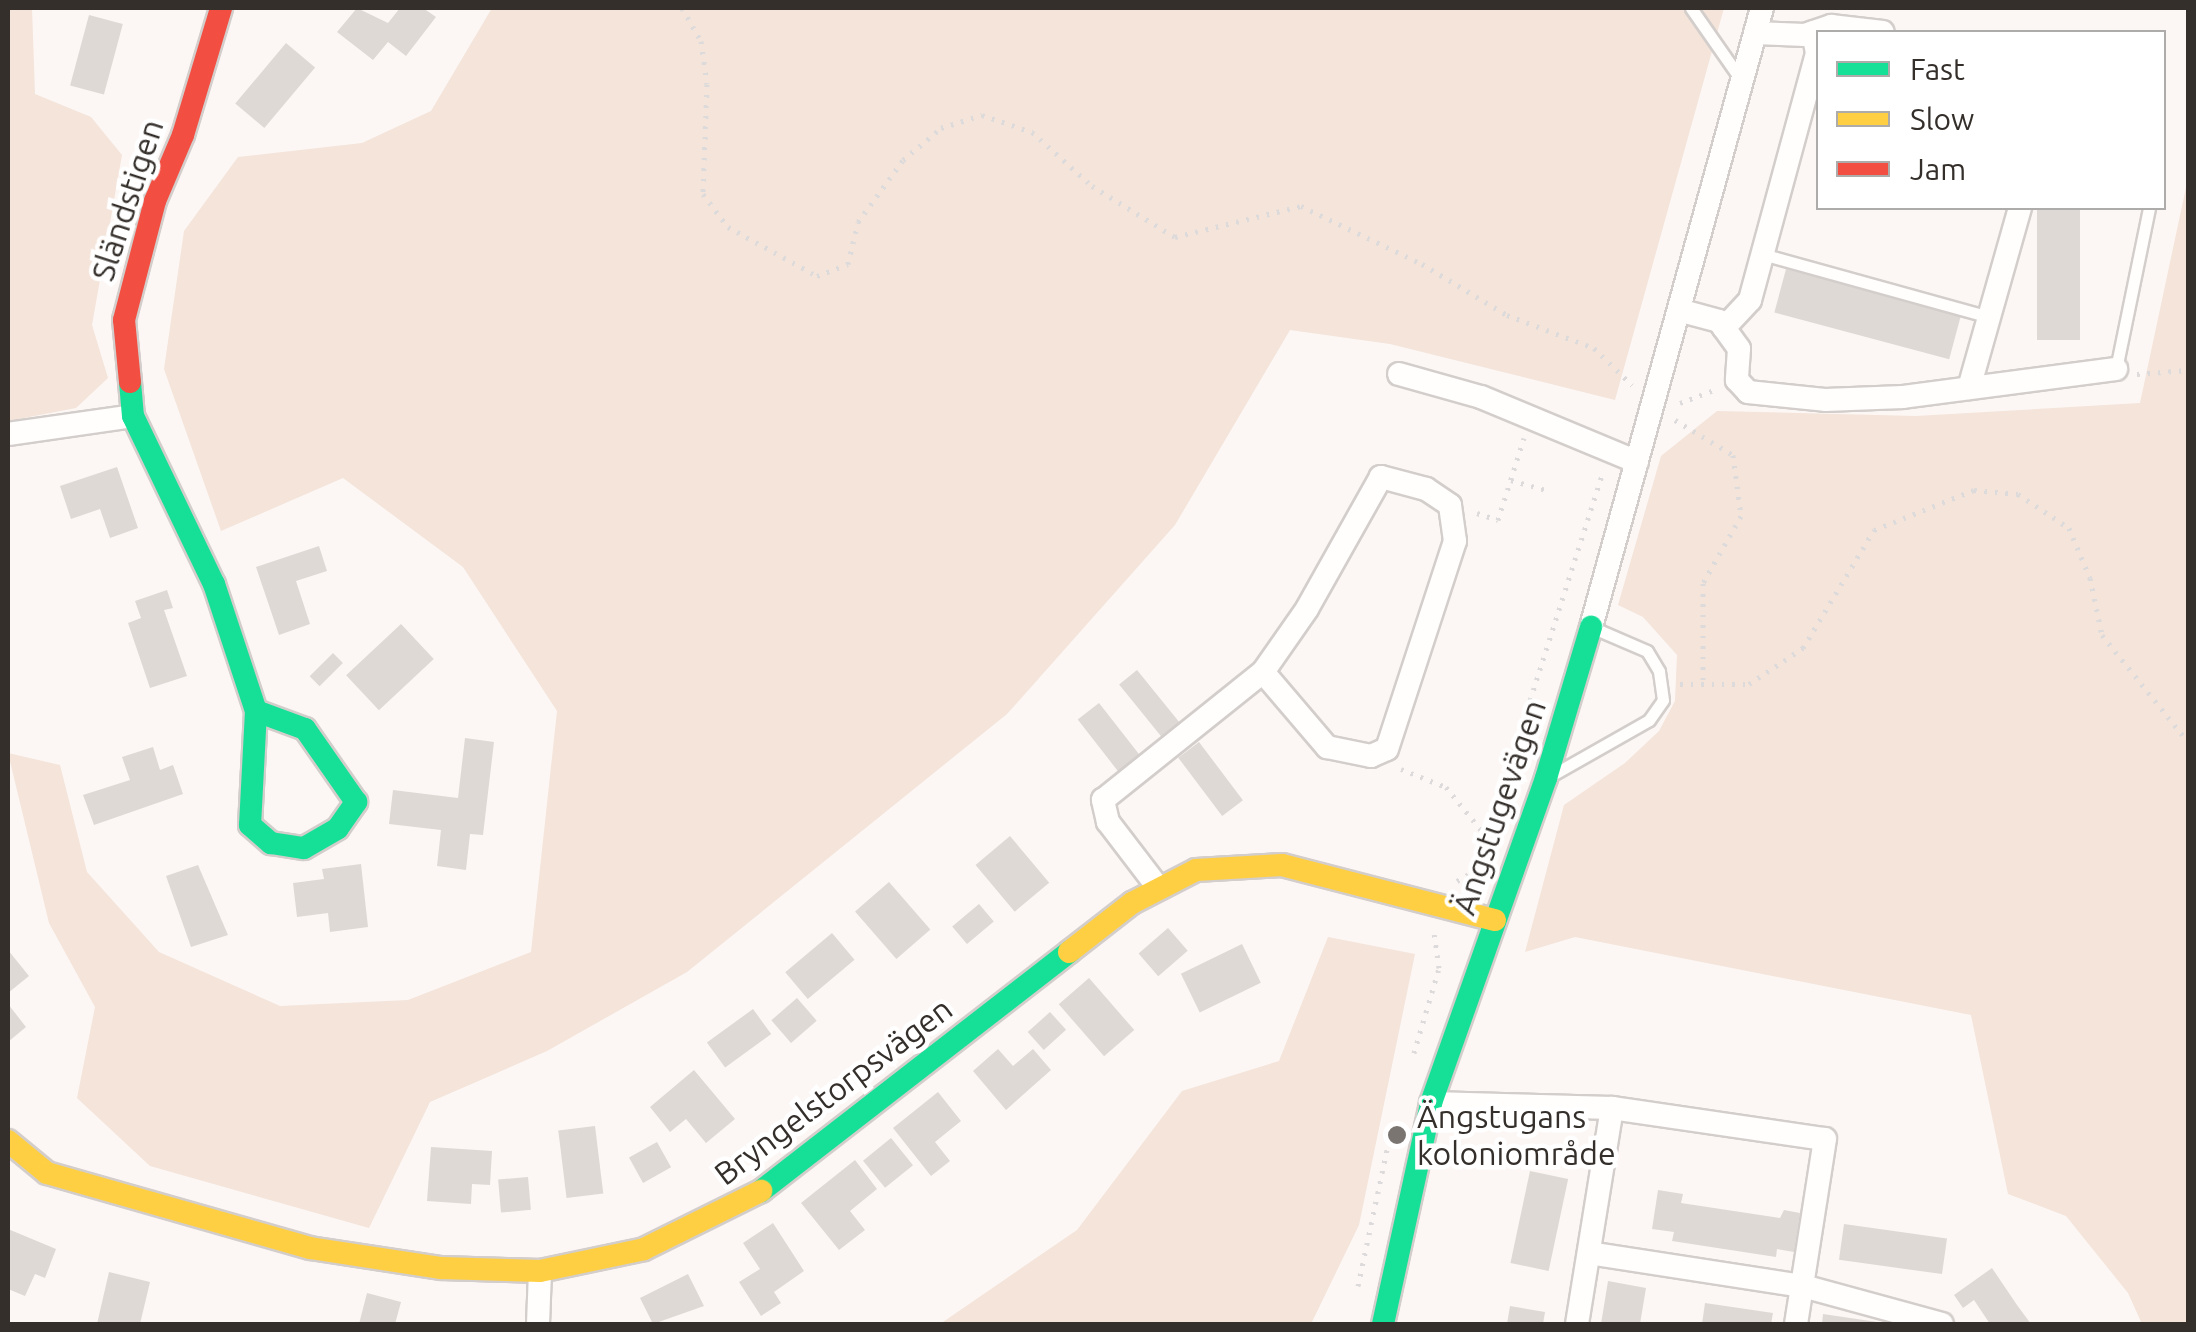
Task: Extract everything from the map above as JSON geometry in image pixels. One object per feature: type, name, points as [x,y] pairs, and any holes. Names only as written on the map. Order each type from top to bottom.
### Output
[{"type":"street","name":"Sländstigen","points":[[221,8],[183,135],[155,201],[124,320],[133,416],[214,584],[256,711],[250,825],[271,843],[304,848],[338,828],[356,802],[305,728],[256,711]]},
{"type":"street","name":"Ängstugevägen","points":[[1383,1324],[1431,1103],[1546,778],[1637,462],[1659,410],[1762,8]]},
{"type":"street","points":[[1819,30],[1830,26],[1865,30]]},
{"type":"street","points":[[1755,32],[1816,31]]},
{"type":"street","points":[[1724,328],[1750,300],[1810,112],[1816,53],[1813,32]]},
{"type":"street","points":[[1969,388],[2019,210]]},
{"type":"street","points":[[1682,311],[1719,320],[1738,349],[1737,380],[1748,392],[1825,400],[1969,388],[2116,369]]},
{"type":"street","points":[[1399,374],[1481,397],[1637,462]]},
{"type":"street","points":[[8,434],[133,416]]},
{"type":"street","points":[[1157,886],[1108,822],[1103,800],[1262,672],[1306,610],[1381,476],[1426,489],[1450,505],[1455,541],[1387,749],[1378,753],[1327,746],[1311,736],[1262,672]]},
{"type":"street","name":"Bryngelstorpsvägen","points":[[8,1141],[47,1173],[310,1248],[441,1268],[540,1272],[644,1249],[750,1200],[1157,886],[1196,870],[1282,865],[1495,920]]},
{"type":"street","points":[[1431,1103],[1612,1108],[1825,1139],[1796,1324]]},
{"type":"street","points":[[1577,1324],[1612,1108]]},
{"type":"street","points":[[1589,1253],[1804,1286],[1942,1324]]},
{"type":"street","points":[[538,1324],[540,1272]]},
{"type":"lane","points":[[1691,8],[1742,81]]},
{"type":"lane","points":[[2116,369],[2149,210]]},
{"type":"lane","points":[[1762,254],[1989,317]]},
{"type":"lane","points":[[1546,778],[1649,720],[1663,700],[1646,652],[1591,627]]},
{"type":"path","points":[[682,8],[701,41],[707,84],[703,194],[728,227],[817,276],[848,264],[858,222],[903,160],[941,128],[982,115],[1032,132],[1092,186],[1175,236],[1301,206],[1422,264],[1508,316],[1594,348],[1659,410],[1732,455],[1741,516],[1703,583],[1704,684]]},
{"type":"path","points":[[2116,369],[2142,376],[2188,370]]},
{"type":"path","points":[[1659,410],[1737,380]]},
{"type":"path","points":[[1450,505],[1498,520],[1529,420]]},
{"type":"path","points":[[1511,480],[1545,490]]},
{"type":"path","points":[[1660,684],[1749,684],[1803,648],[1874,530],[1974,490],[2018,494],[2070,528],[2090,578],[2102,635],[2188,742]]},
{"type":"path","points":[[1378,753],[1389,765],[1446,787],[1486,836]]},
{"type":"shaded area","points":[[8,8],[32,8],[35,94],[91,117],[122,155],[92,325],[108,378],[76,408],[8,421]]},
{"type":"shaded area","points":[[492,8],[1724,8],[1615,400],[1390,344],[1290,330],[1175,525],[1007,714],[687,972],[547,1051],[430,1102],[369,1228],[150,1166],[77,1098],[95,1007],[49,923],[8,753],[60,765],[87,872],[159,952],[280,1006],[408,1000],[531,952],[557,711],[463,567],[343,478],[221,531],[164,369],[184,231],[238,157],[362,143],[431,111]]},
{"type":"shaded area","points":[[2188,178],[2188,1324],[2142,1324],[2128,1293],[2066,1216],[2008,1194],[1971,1015],[1575,937],[1525,952],[1564,805],[1625,763],[1659,731],[1675,701],[1677,655],[1643,617],[1618,605],[1661,456],[1717,411],[1916,416],[2140,403]]},
{"type":"shaded area","points":[[1328,937],[1415,954],[1359,1225],[1311,1324],[940,1324],[1077,1230],[1182,1091],[1279,1061]]},
{"type":"building","points":[[357,8],[388,23],[400,8],[423,8],[436,17],[406,56],[388,42],[373,60],[337,32]]},
{"type":"building","points":[[89,15],[123,24],[104,95],[70,86]]},
{"type":"building","points":[[286,43],[315,67],[264,128],[235,104]]},
{"type":"building","points":[[2037,210],[2080,210],[2080,340],[2037,340]]},
{"type":"building","points":[[1786,269],[1961,316],[1949,359],[1774,312]]},
{"type":"building","points":[[117,467],[138,528],[110,538],[100,509],[71,519],[60,486]]},
{"type":"building","points":[[319,546],[327,571],[296,581],[310,624],[279,635],[256,567]]},
{"type":"building","points":[[167,590],[173,608],[164,610],[187,676],[150,688],[128,623],[141,618],[135,601]]},
{"type":"building","points":[[401,624],[434,659],[379,710],[346,675]]},
{"type":"building","points":[[333,653],[343,663],[320,686],[310,676]]},
{"type":"building","points":[[1137,670],[1179,722],[1161,737],[1119,684]]},
{"type":"building","points":[[1099,703],[1140,755],[1118,772],[1078,720]]},
{"type":"building","points":[[465,738],[494,742],[483,835],[470,834],[466,870],[437,866],[441,830],[389,824],[393,790],[458,798]]},
{"type":"building","points":[[1199,742],[1243,800],[1222,816],[1178,758]]},
{"type":"building","points":[[153,747],[160,770],[173,765],[183,794],[94,825],[83,795],[130,780],[122,757]]},
{"type":"building","points":[[1010,836],[1049,883],[1015,912],[976,865]]},
{"type":"building","points":[[361,864],[368,927],[330,932],[328,913],[297,917],[293,883],[324,879],[322,869]]},
{"type":"building","points":[[198,865],[228,935],[191,947],[166,876]]},
{"type":"building","points":[[889,882],[930,930],[896,959],[855,912]]},
{"type":"building","points":[[979,904],[994,922],[967,944],[952,926]]},
{"type":"building","points":[[1168,928],[1188,951],[1158,976],[1139,954]]},
{"type":"building","points":[[832,933],[854,960],[808,999],[785,972]]},
{"type":"building","points":[[1242,944],[1261,983],[1200,1012],[1181,974]]},
{"type":"building","points":[[8,950],[29,976],[8,993]]},
{"type":"building","points":[[1089,978],[1134,1030],[1104,1056],[1059,1004]]},
{"type":"building","points":[[797,998],[817,1021],[791,1043],[771,1020]]},
{"type":"building","points":[[8,1004],[26,1027],[8,1042]]},
{"type":"building","points":[[753,1009],[771,1034],[725,1068],[707,1043]]},
{"type":"building","points":[[1050,1012],[1066,1030],[1044,1050],[1028,1032]]},
{"type":"building","points":[[998,1049],[1013,1066],[1033,1049],[1051,1070],[1006,1110],[973,1071]]},
{"type":"building","points":[[694,1070],[735,1119],[706,1143],[686,1119],[670,1132],[650,1107]]},
{"type":"building","points":[[938,1092],[961,1121],[935,1142],[950,1161],[931,1176],[893,1128]]},
{"type":"building","points":[[595,1126],[603,1193],[567,1198],[558,1131]]},
{"type":"building","points":[[891,1138],[913,1165],[885,1188],[863,1161]]},
{"type":"building","points":[[657,1142],[671,1167],[643,1183],[629,1158]]},
{"type":"building","points":[[431,1147],[492,1151],[490,1185],[472,1184],[471,1204],[427,1201]]},
{"type":"building","points":[[855,1160],[877,1189],[850,1211],[865,1230],[839,1250],[801,1203]]},
{"type":"building","points":[[1530,1171],[1568,1179],[1549,1271],[1510,1263]]},
{"type":"building","points":[[528,1177],[531,1210],[501,1212],[498,1180]]},
{"type":"building","points":[[1658,1190],[1683,1194],[1681,1203],[1780,1218],[1784,1210],[1800,1213],[1794,1252],[1777,1249],[1776,1257],[1672,1241],[1674,1232],[1652,1229]]},
{"type":"building","points":[[773,1223],[804,1271],[774,1292],[781,1303],[761,1316],[739,1282],[760,1269],[743,1243]]},
{"type":"building","points":[[1844,1224],[1947,1238],[1942,1274],[1839,1260]]},
{"type":"building","points":[[8,1229],[56,1249],[45,1278],[35,1274],[25,1296],[8,1289]]},
{"type":"building","points":[[1992,1268],[2031,1324],[1990,1324],[1974,1300],[1963,1308],[1954,1295]]},
{"type":"building","points":[[109,1272],[150,1282],[140,1324],[97,1324]]},
{"type":"building","points":[[688,1274],[704,1306],[653,1324],[640,1298]]},
{"type":"building","points":[[1608,1281],[1646,1288],[1640,1324],[1601,1324]]},
{"type":"building","points":[[367,1293],[401,1302],[395,1324],[359,1324]]},
{"type":"building","points":[[1705,1303],[1773,1313],[1771,1324],[1702,1324]]},
{"type":"building","points":[[1510,1306],[1545,1312],[1543,1324],[1507,1324]]},
{"type":"building","points":[[1823,1314],[1877,1322],[1822,1324]]},
{"type":"traffic: fast","points":[[130,382],[133,416],[214,584],[256,711],[250,825],[271,843],[304,848],[338,828],[356,802],[305,729],[256,711]]},
{"type":"traffic: fast","points":[[1383,1324],[1431,1103],[1546,778],[1591,627]]},
{"type":"traffic: fast","points":[[761,1191],[1069,952]]},
{"type":"traffic: slow","points":[[1069,952],[1132,903],[1196,870],[1282,865],[1495,920]]},
{"type":"traffic: slow","points":[[8,1141],[47,1173],[310,1248],[441,1268],[540,1271],[644,1249],[761,1191]]},
{"type":"traffic: jam","points":[[130,382],[124,320],[155,201],[183,135],[221,8]]},
{"type":"place","name":"Ängstugans koloniområde","points":[[1397,1135]]}]
